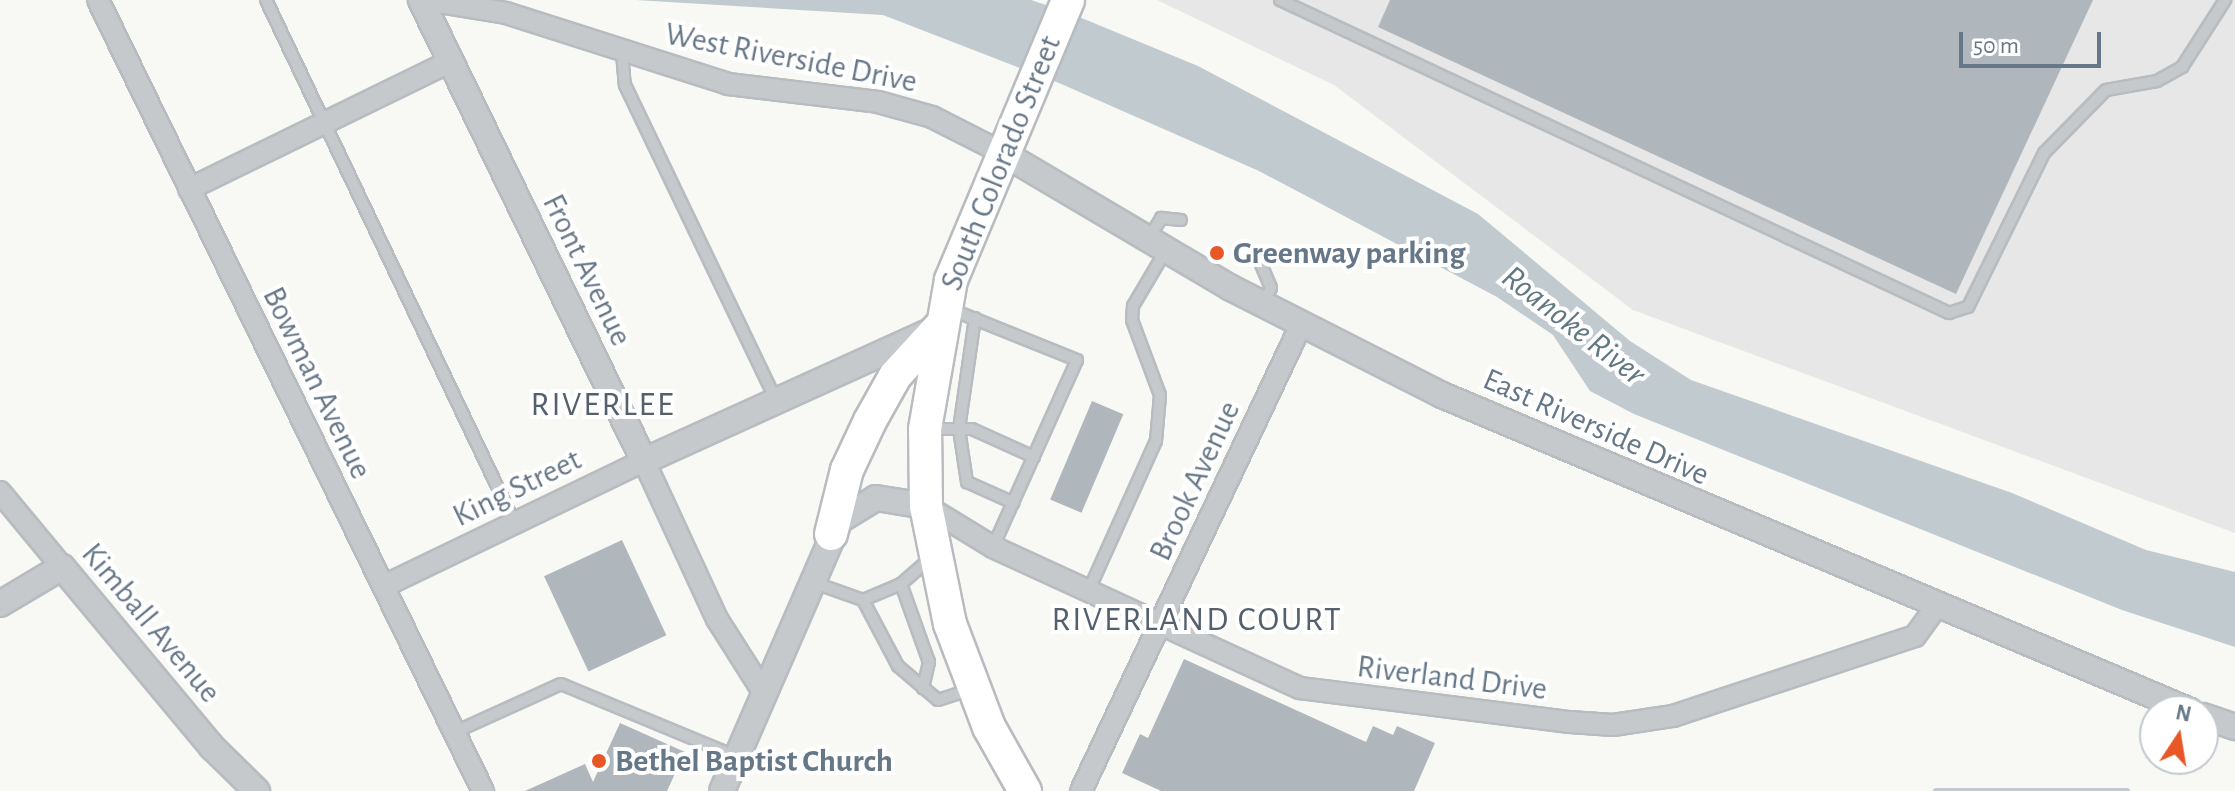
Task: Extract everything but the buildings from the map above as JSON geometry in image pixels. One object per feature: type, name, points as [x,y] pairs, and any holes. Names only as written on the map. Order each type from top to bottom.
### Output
[{"type":"main road","name":"South Colorado Street","points":[[941,317],[1014,117],[1068,0]]},
{"type":"main road","points":[[941,317],[925,429],[926,506],[933,555],[973,689],[1025,791]]},
{"type":"main road","points":[[831,534],[847,470],[870,421],[895,376],[941,317]]},
{"type":"street","name":"Bowman Avenue","points":[[98,0],[483,791]]},
{"type":"street","name":"West Riverside Drive","points":[[424,0],[506,13],[622,53],[728,84],[878,102],[932,117],[1001,152]]},
{"type":"street","name":"Front Avenue","points":[[424,0],[717,619],[764,693]]},
{"type":"street","points":[[189,189],[452,61]]},
{"type":"street","name":"East Riverside Drive","points":[[1001,152],[1263,305],[1442,395],[1936,607],[2151,695]]},
{"type":"street","name":"King Street","points":[[384,586],[516,526],[941,317]]},
{"type":"street","name":"Brook Avenue","points":[[1081,791],[1162,627],[1301,325]]},
{"type":"street","name":"Kimball Avenue","points":[[0,492],[212,747],[257,791]]},
{"type":"street","points":[[722,791],[831,534],[849,511],[876,498],[926,506]]},
{"type":"street","name":"Riverland Drive","points":[[926,506],[993,547],[1265,675],[1330,694],[1613,725],[1673,716],[1869,653],[1915,636],[1936,607]]},
{"type":"street","points":[[0,604],[62,567]]},
{"type":"lane","points":[[266,0],[516,526]]},
{"type":"lane","points":[[1280,0],[1949,313],[1968,307],[2018,200],[2062,132],[2106,90],[2157,81],[2182,67],[2225,0]]},
{"type":"lane","points":[[622,53],[625,85],[775,398]]},
{"type":"lane","points":[[1088,592],[1156,441],[1160,395],[1132,320],[1133,306],[1157,245],[1161,218],[1181,220]]},
{"type":"lane","points":[[1260,262],[1271,288],[1263,305]]},
{"type":"lane","points":[[941,317],[975,318],[1077,360],[993,547]]},
{"type":"lane","points":[[975,318],[959,429],[967,482],[1014,503]]},
{"type":"lane","points":[[925,429],[959,429],[1034,457]]},
{"type":"lane","points":[[811,582],[863,600],[901,584],[933,555]]},
{"type":"lane","points":[[901,584],[929,662],[923,688]]},
{"type":"lane","points":[[863,600],[898,666],[923,688],[938,700],[973,689]]},
{"type":"lane","points":[[455,732],[561,684],[737,757]]},
{"type":"shaded area","points":[[1157,0],[2235,0],[2235,533],[1633,310],[1334,85]]},
{"type":"water","name":"Roanoke River","points":[[636,0],[1031,0],[1067,12],[1198,66],[1478,214],[1630,341],[1691,380],[2012,493],[2146,550],[2235,572],[2235,647],[2122,610],[1634,414],[1590,391],[1553,335],[1497,297],[1259,171],[1059,83],[883,15]]},
{"type":"waterway","points":[[1936,791],[2127,791]]},
{"type":"place","name":"Greenway parking","points":[[1217,253]]},
{"type":"place","name":"Bethel Baptist Church","points":[[599,761]]},
{"type":"district","name":"RIVERLEE","points":[[603,406]]},
{"type":"district","name":"RIVERLAND COURT","points":[[1197,621]]}]
